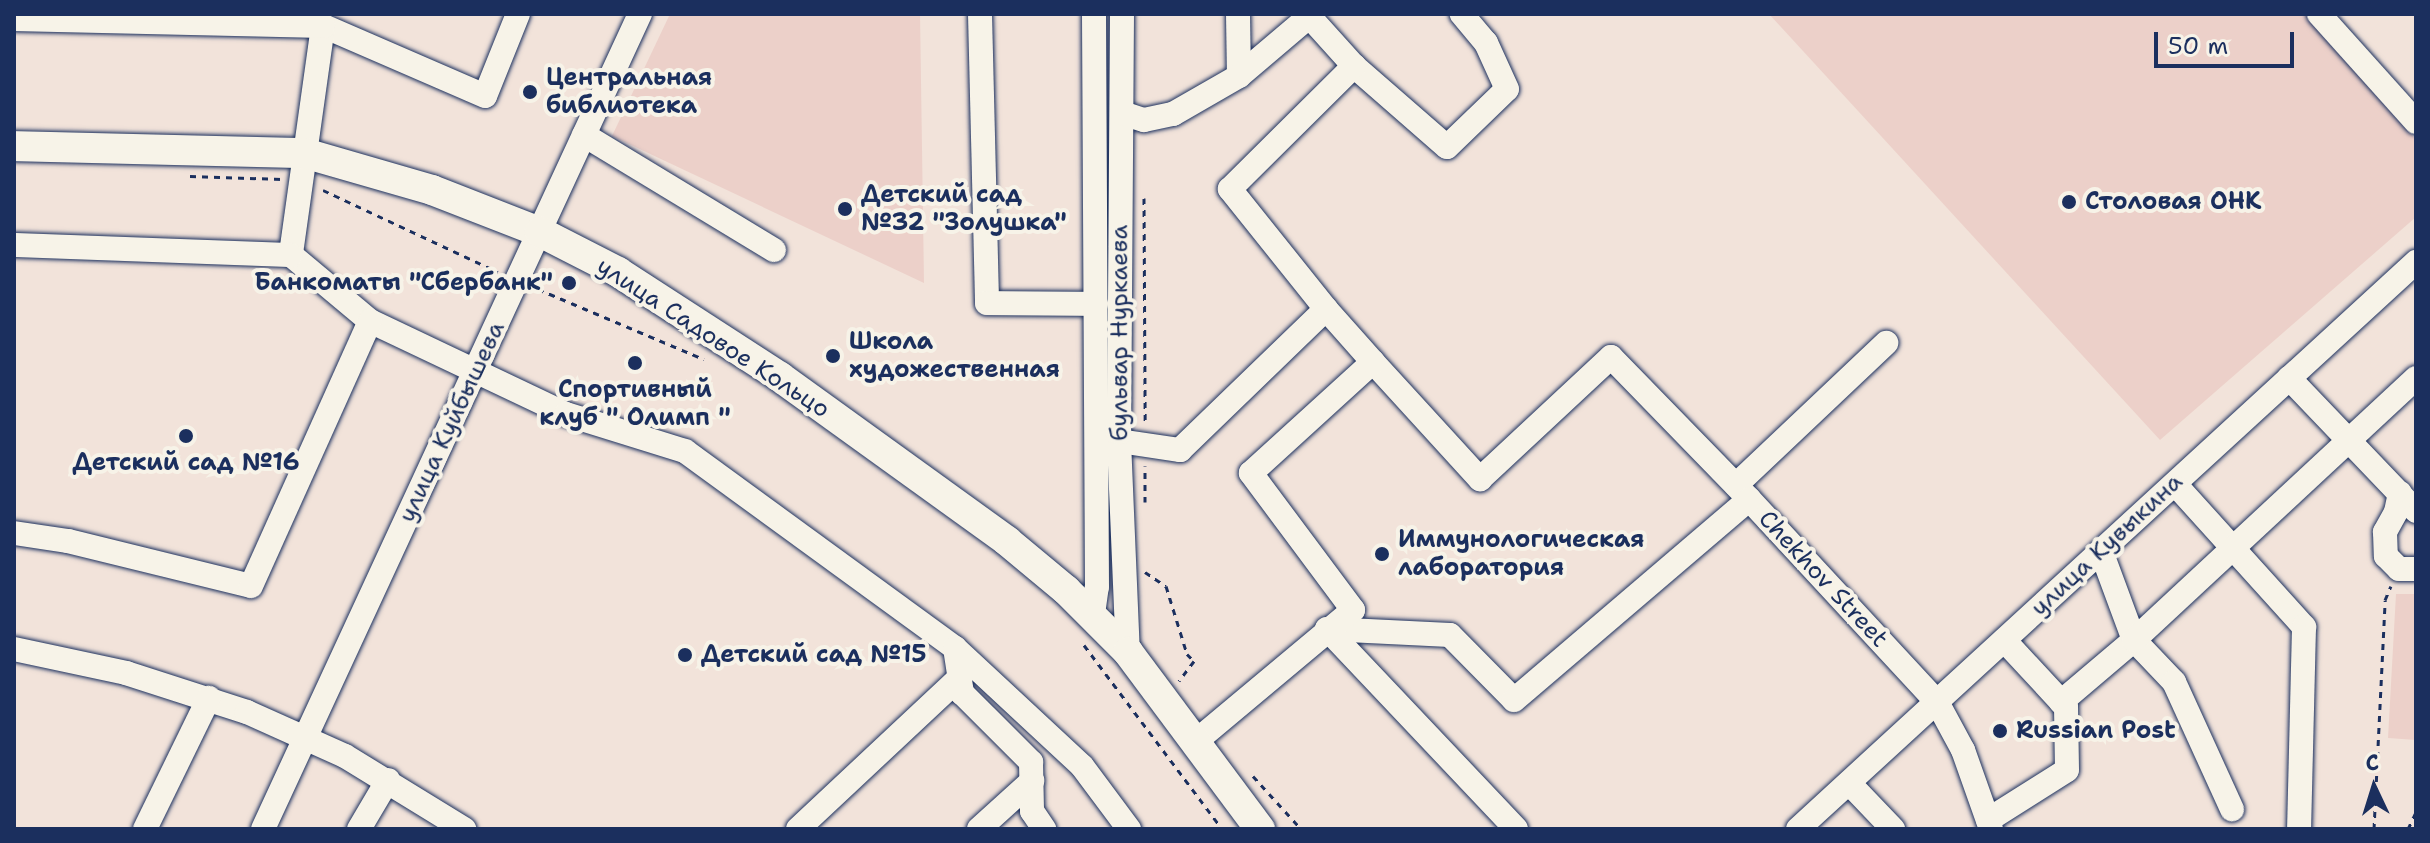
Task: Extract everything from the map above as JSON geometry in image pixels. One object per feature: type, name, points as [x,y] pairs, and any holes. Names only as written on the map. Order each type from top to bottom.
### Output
[{"type":"main road","name":"улица Садовое Кольцо","points":[[14,146],[302,166],[408,181],[540,232],[618,272],[780,377],[1007,541],[1093,614],[1128,652],[1260,829]]},
{"type":"street","points":[[14,19],[323,26],[485,96],[518,14]]},
{"type":"street","name":"улица Куйбышева","points":[[263,829],[640,14]]},
{"type":"street","points":[[980,14],[987,303],[1096,304]]},
{"type":"street","name":"бульвар Нуркаева","points":[[1093,614],[1097,587],[1094,14]]},
{"type":"street","name":"бульвар Нуркаева","points":[[1122,14],[1119,441],[1128,652]]},
{"type":"street","points":[[1238,14],[1239,76]]},
{"type":"street","points":[[1122,113],[1144,120],[1173,114],[1239,76],[1310,15],[1354,66],[1447,147],[1507,89],[1486,43],[1462,14]]},
{"type":"street","points":[[2319,14],[2416,122]]},
{"type":"street","points":[[291,255],[323,26]]},
{"type":"street","points":[[1195,742],[1353,610],[1251,473],[1373,362],[1326,309],[1230,189],[1354,66]]},
{"type":"street","points":[[584,135],[774,250]]},
{"type":"street","points":[[14,245],[291,255],[370,321],[566,414],[685,451],[955,648],[1082,766],[1129,829]]},
{"type":"street","name":"улица Кувыкина","points":[[1798,829],[2416,262]]},
{"type":"street","points":[[1119,441],[1145,442],[1180,450],[1326,309]]},
{"type":"street","points":[[14,533],[68,541],[251,586],[370,321]]},
{"type":"street","points":[[1327,629],[1450,635],[1514,700],[1742,492],[1886,343]]},
{"type":"street","name":"Chekhov Street","points":[[1373,362],[1480,479],[1611,357],[1742,492],[1937,702],[1963,750],[1990,825]]},
{"type":"street","points":[[2289,378],[2408,502],[2396,512],[2385,532],[2386,556],[2408,569]]},
{"type":"street","points":[[2061,702],[2134,640],[2416,378]]},
{"type":"street","points":[[2175,484],[2304,627],[2299,829]]},
{"type":"street","points":[[2101,551],[2134,640],[2174,682],[2232,809]]},
{"type":"street","points":[[1327,629],[1516,829]]},
{"type":"street","points":[[1990,825],[2067,770],[2066,707],[2004,640]]},
{"type":"street","points":[[955,648],[957,680],[962,693],[1031,762],[1032,811],[1044,829]]},
{"type":"street","points":[[14,649],[126,673],[209,698],[306,736],[388,780],[464,829]]},
{"type":"street","points":[[798,829],[957,680]]},
{"type":"street","points":[[145,829],[209,698]]},
{"type":"street","points":[[359,829],[388,780]]},
{"type":"street","points":[[979,829],[1032,781]]},
{"type":"street","points":[[1849,783],[1893,829]]},
{"type":"path","points":[[189,176],[302,166],[517,281],[708,360]]},
{"type":"path","points":[[1144,197],[1145,514]]},
{"type":"path","points":[[2374,829],[2385,600],[2408,569]]},
{"type":"path","points":[[1144,586],[1145,572],[1166,586],[1187,654],[1194,661],[1176,684]]},
{"type":"path","points":[[1082,643],[1222,829]]},
{"type":"path","points":[[1251,773],[1301,829]]},
{"type":"path","points":[[2408,829],[2416,812]]},
{"type":"shaded area","name":"Детский сад №32 \"Золушка\"","points":[[670,14],[920,14],[924,283],[612,136]]},
{"type":"shaded area","points":[[1769,14],[2308,14],[2416,140],[2416,217],[2160,440]]},
{"type":"shaded area","points":[[2396,594],[2416,594],[2416,740],[2388,738]]},
{"type":"place","name":"Центральная библиотека","points":[[530,92]]},
{"type":"place","name":"Столовая ОНК","points":[[2069,202]]},
{"type":"place","name":"Детский сад №32 \"Золушка\"","points":[[845,209]]},
{"type":"place","name":"Банкоматы \"Сбербанк\"","points":[[569,283]]},
{"type":"place","name":"Школа художественная","points":[[833,356]]},
{"type":"place","name":"Спортивный клуб \" Олимп \"","points":[[635,363]]},
{"type":"place","name":"Детский сад №16","points":[[186,436]]},
{"type":"place","name":"Иммунологическая лаборатория","points":[[1382,554]]},
{"type":"place","name":"Детский сад №15","points":[[685,655]]},
{"type":"place","name":"Russian Post","points":[[2000,731]]}]
